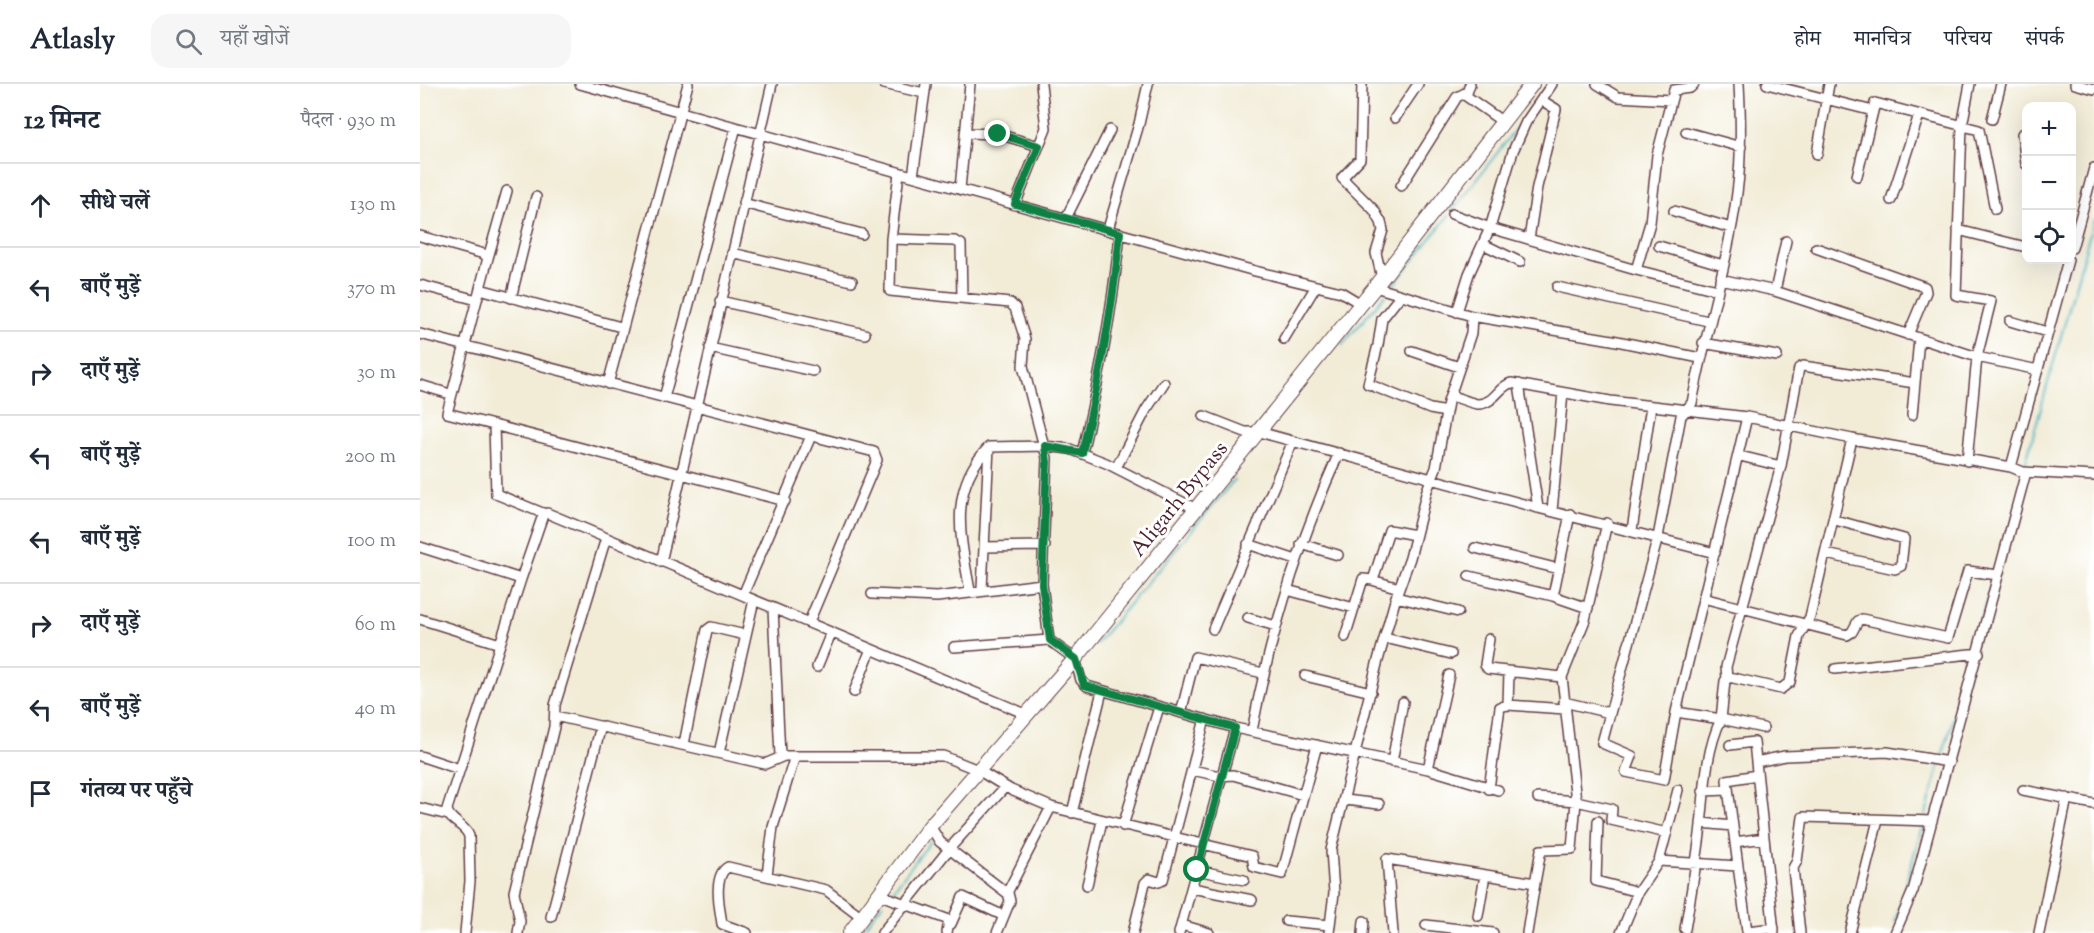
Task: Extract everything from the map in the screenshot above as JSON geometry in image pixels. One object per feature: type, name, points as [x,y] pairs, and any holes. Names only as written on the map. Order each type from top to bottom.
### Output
[{"type":"highway","name":"Aligarh Bypass","points":[[850,933],[930,826],[1076,659],[1379,283],[1532,84]]},
{"type":"street","points":[[580,84],[898,173],[1341,292],[1361,304]]},
{"type":"street","points":[[608,384],[621,327],[688,84]]},
{"type":"street","points":[[661,562],[683,473],[742,203],[772,84]]},
{"type":"street","points":[[884,84],[925,89],[913,176]]},
{"type":"street","points":[[960,189],[970,84]]},
{"type":"street","points":[[1015,204],[1046,128],[1041,84]]},
{"type":"street","points":[[1108,229],[1139,124],[1148,84]]},
{"type":"street","points":[[1362,84],[1360,159],[1342,178],[1374,210],[1381,222],[1383,230],[1376,253],[1379,283],[1401,295],[1472,316],[1700,358]]},
{"type":"street","points":[[1395,118],[1418,84]]},
{"type":"street","points":[[1457,312],[1469,274],[1490,228],[1513,151],[1526,122],[1552,84]]},
{"type":"street","points":[[1597,84],[1618,97],[1671,100]]},
{"type":"street","points":[[1635,270],[1650,223],[1657,155],[1671,100],[1675,88],[1690,88],[1694,84]]},
{"type":"street","points":[[1739,84],[1742,147],[1731,228],[1703,343],[1692,403],[1681,416],[1658,537],[1602,743],[1632,756],[1626,772],[1664,780],[1676,712],[1740,456],[1747,417]]},
{"type":"street","points":[[1767,84],[1873,111]]},
{"type":"street","points":[[1817,154],[1829,84]]},
{"type":"street","points":[[1967,461],[1977,357],[1991,302],[1956,295],[1962,126],[1970,84]]},
{"type":"street","points":[[1992,119],[2001,84]]},
{"type":"street","points":[[2074,84],[2094,89]]},
{"type":"street","points":[[1401,186],[1457,97],[1468,88],[1503,122]]},
{"type":"street","points":[[1529,239],[1537,187],[1556,109],[1541,100]]},
{"type":"street","points":[[1857,176],[1875,103],[1978,129],[1982,133],[1995,209]]},
{"type":"street","points":[[1891,200],[1919,115]]},
{"type":"street","points":[[664,398],[736,127]]},
{"type":"street","points":[[1066,218],[1110,130]]},
{"type":"street","points":[[1686,132],[1742,147]]},
{"type":"street","points":[[965,133],[998,134],[1039,146]]},
{"type":"street","points":[[2076,217],[2094,168]]},
{"type":"street","points":[[898,173],[891,239],[890,291],[1007,302],[1015,308],[1025,339],[1023,366],[1045,446],[1047,462],[1042,584],[1050,640]]},
{"type":"street","points":[[507,191],[450,394],[447,413],[785,501]]},
{"type":"street","points":[[511,298],[536,197]]},
{"type":"street","points":[[742,203],[862,234]]},
{"type":"street","points":[[1674,211],[1731,228]]},
{"type":"street","points":[[1452,214],[1490,228],[1635,270],[1717,290]]},
{"type":"street","points":[[1958,230],[2022,246]]},
{"type":"street","points":[[1082,453],[1094,406],[1112,301],[1120,233]]},
{"type":"street","points":[[420,236],[484,254],[488,258]]},
{"type":"street","points":[[891,239],[955,241],[961,244],[962,298]]},
{"type":"street","points":[[1775,291],[1786,241]]},
{"type":"street","points":[[1483,244],[1520,262]]},
{"type":"street","points":[[1659,246],[1723,265]]},
{"type":"street","points":[[1816,248],[1925,287],[1926,291],[1908,335]]},
{"type":"street","points":[[732,253],[852,281]]},
{"type":"street","points":[[1895,933],[1913,891],[1979,653],[1998,575],[2038,370],[2067,264]]},
{"type":"street","points":[[1720,279],[1775,291],[1977,357],[2038,370]]},
{"type":"street","points":[[420,285],[477,300]]},
{"type":"street","points":[[1284,339],[1316,286]]},
{"type":"street","points":[[1557,287],[1708,321]]},
{"type":"street","points":[[480,289],[621,327]]},
{"type":"street","points":[[1401,295],[1382,319],[1368,384],[1430,409],[1446,412]]},
{"type":"street","points":[[720,300],[865,334]]},
{"type":"street","points":[[1286,921],[1312,929],[1330,929],[1334,893],[1330,853],[1397,593],[1432,479],[1450,396],[1471,333],[1472,316]]},
{"type":"street","points":[[2010,321],[2048,332]]},
{"type":"street","points":[[420,334],[870,450],[877,455],[877,460],[808,622]]},
{"type":"street","points":[[1912,415],[1919,339]]},
{"type":"street","points":[[1703,343],[1777,356]]},
{"type":"street","points":[[710,348],[813,371]]},
{"type":"street","points":[[1412,351],[1459,367]]},
{"type":"street","points":[[1685,929],[1696,863],[1703,791],[1715,730],[1721,719],[1727,678],[1726,667],[1781,466],[1787,424],[1801,367],[1915,383]]},
{"type":"street","points":[[1116,468],[1146,410],[1164,383]]},
{"type":"street","points":[[1450,396],[1465,398],[1476,404],[1484,404],[1507,384],[1519,384],[1563,393],[1747,417],[2019,470],[2094,476]]},
{"type":"street","points":[[1519,384],[1538,508]]},
{"type":"street","points":[[420,385],[450,394]]},
{"type":"street","points":[[1552,511],[1563,393]]},
{"type":"street","points":[[1632,530],[1651,405]]},
{"type":"street","points":[[1204,416],[1245,432],[1259,432],[1538,508],[1607,523],[1715,553]]},
{"type":"street","points":[[494,425],[495,491],[498,496],[606,538],[1028,715]]},
{"type":"street","points":[[743,595],[811,436]]},
{"type":"street","points":[[1727,678],[1732,676],[1781,689],[1790,682],[1799,636],[1810,617],[1835,520],[1852,439]]},
{"type":"street","points":[[1213,629],[1293,441]]},
{"type":"street","points":[[989,447],[1045,446],[1082,453],[1196,509]]},
{"type":"street","points":[[982,589],[989,447]]},
{"type":"street","points":[[970,591],[960,526],[960,505],[966,484],[989,447]]},
{"type":"street","points":[[1252,731],[1263,674],[1301,544],[1339,453]]},
{"type":"street","points":[[1740,456],[1781,466]]},
{"type":"street","points":[[448,815],[447,809],[459,769],[544,514]]},
{"type":"street","points":[[1553,596],[1570,514]]},
{"type":"street","points":[[1826,554],[1895,569],[1901,566],[1904,539],[1835,520]]},
{"type":"street","points":[[1527,933],[1540,850],[1572,849],[1576,801],[1562,677],[1588,608],[1607,523]]},
{"type":"street","points":[[1372,580],[1389,530],[1415,535]]},
{"type":"street","points":[[518,933],[520,921],[514,892],[555,726],[558,694],[606,538]]},
{"type":"street","points":[[1248,544],[1296,560]]},
{"type":"street","points":[[1301,544],[1338,555]]},
{"type":"street","points":[[985,547],[1045,546]]},
{"type":"street","points":[[420,547],[521,579]]},
{"type":"street","points":[[1475,548],[1558,569]]},
{"type":"street","points":[[1703,598],[1847,635],[1862,619],[1948,638],[1968,571],[1998,575]]},
{"type":"street","points":[[1469,576],[1553,596],[1588,608]]},
{"type":"street","points":[[1345,637],[1364,578],[1397,593],[1458,612]]},
{"type":"street","points":[[872,594],[933,597],[982,589],[1042,584]]},
{"type":"street","points":[[1287,590],[1354,608]]},
{"type":"street","points":[[719,753],[754,600]]},
{"type":"street","points":[[773,608],[780,756]]},
{"type":"street","points":[[1248,618],[1276,626]]},
{"type":"street","points":[[420,619],[500,644]]},
{"type":"street","points":[[684,744],[707,630],[711,627],[745,635]]},
{"type":"street","points":[[817,667],[831,633]]},
{"type":"street","points":[[1385,638],[1451,654]]},
{"type":"street","points":[[1489,639],[1486,667],[1509,672],[1562,677]]},
{"type":"street","points":[[954,647],[1050,640],[1076,659],[1084,685],[1235,728],[1428,769],[1494,789],[1499,710],[1508,705],[1564,705],[1610,713]]},
{"type":"street","points":[[854,692],[872,649]]},
{"type":"street","points":[[1835,669],[1979,653]]},
{"type":"street","points":[[1181,713],[1195,657],[1263,674]]},
{"type":"street","points":[[1508,705],[1509,672]]},
{"type":"street","points":[[1428,769],[1449,675]]},
{"type":"street","points":[[1305,676],[1371,692]]},
{"type":"street","points":[[1072,813],[1102,691]]},
{"type":"street","points":[[1392,762],[1403,702]]},
{"type":"street","points":[[1123,826],[1159,707]]},
{"type":"street","points":[[1676,712],[1763,728]]},
{"type":"street","points":[[555,716],[767,765],[780,756],[939,755],[978,770],[1005,787],[1051,807],[1173,839],[1252,856],[1254,867],[1282,874],[1317,745]]},
{"type":"street","points":[[1133,933],[1145,882],[1149,879],[1159,882],[1163,880],[1205,719]]},
{"type":"street","points":[[551,917],[601,726]]},
{"type":"street","points":[[1209,933],[1181,929],[1235,728]]},
{"type":"street","points":[[1730,745],[1754,742],[1774,931],[1747,931],[1728,790],[1727,780],[1730,778],[1757,775]]},
{"type":"street","points":[[1755,762],[1785,756],[1887,752],[1949,762]]},
{"type":"street","points":[[420,756],[459,769]]},
{"type":"street","points":[[767,875],[773,827],[795,756]]},
{"type":"street","points":[[1192,770],[1223,776],[1233,775],[1303,795]]},
{"type":"street","points":[[882,933],[907,905],[949,849],[1005,787]]},
{"type":"street","points":[[1621,933],[1638,892],[1659,861],[1678,790]]},
{"type":"street","points":[[1703,791],[1728,790]]},
{"type":"street","points":[[2023,790],[2094,804]]},
{"type":"street","points":[[1538,798],[1576,801],[1612,809],[1611,820],[1667,833]]},
{"type":"street","points":[[2039,933],[2067,798]]},
{"type":"street","points":[[1345,800],[1380,804]]},
{"type":"street","points":[[1008,893],[1051,807]]},
{"type":"street","points":[[420,808],[448,815],[468,832],[470,890],[465,933]]},
{"type":"street","points":[[1800,933],[1792,868],[1797,861],[1803,817],[1932,821]]},
{"type":"street","points":[[1850,933],[1878,820]]},
{"type":"street","points":[[1087,885],[1102,821]]},
{"type":"street","points":[[1598,821],[1596,881],[1638,892]]},
{"type":"street","points":[[1701,823],[1733,826]]},
{"type":"street","points":[[930,826],[937,838],[949,849],[1008,893],[1010,901],[997,933]]},
{"type":"street","points":[[1735,842],[1764,838]]},
{"type":"street","points":[[1393,933],[1387,859],[1535,883]]},
{"type":"street","points":[[1659,861],[1738,866]]},
{"type":"street","points":[[747,933],[722,924],[718,898],[720,875],[725,868],[731,867],[826,890],[862,918]]},
{"type":"street","points":[[1197,870],[1244,880]]},
{"type":"street","points":[[1478,916],[1485,875]]},
{"type":"street","points":[[1192,888],[1252,900]]},
{"type":"street","points":[[878,894],[949,920],[949,928]]},
{"type":"street","points":[[949,928],[965,897],[1004,916]]},
{"type":"street","points":[[1363,933],[1364,921]]},
{"type":"street","points":[[1426,925],[1493,933]]},
{"type":"waterway","points":[[1452,211],[1522,121]]},
{"type":"waterway","points":[[1393,286],[1449,215]]},
{"type":"waterway","points":[[2024,468],[2094,219]]},
{"type":"waterway","points":[[1342,345],[1385,295]]},
{"type":"waterway","points":[[1095,645],[1234,480]]},
{"type":"waterway","points":[[1972,650],[1993,578]]},
{"type":"waterway","points":[[1942,757],[1971,656]]},
{"type":"waterway","points":[[1925,818],[1940,763]]},
{"type":"waterway","points":[[1895,922],[1923,823]]},
{"type":"waterway","points":[[890,894],[931,841]]},
{"type":"waterway","points":[[866,925],[883,903]]},
{"type":"route","points":[[998,134],[1039,146],[1015,204],[1120,233],[1112,301],[1094,406],[1082,453],[1045,446],[1047,462],[1042,590],[1050,640],[1076,659],[1084,685],[1235,728],[1197,870]]}]
